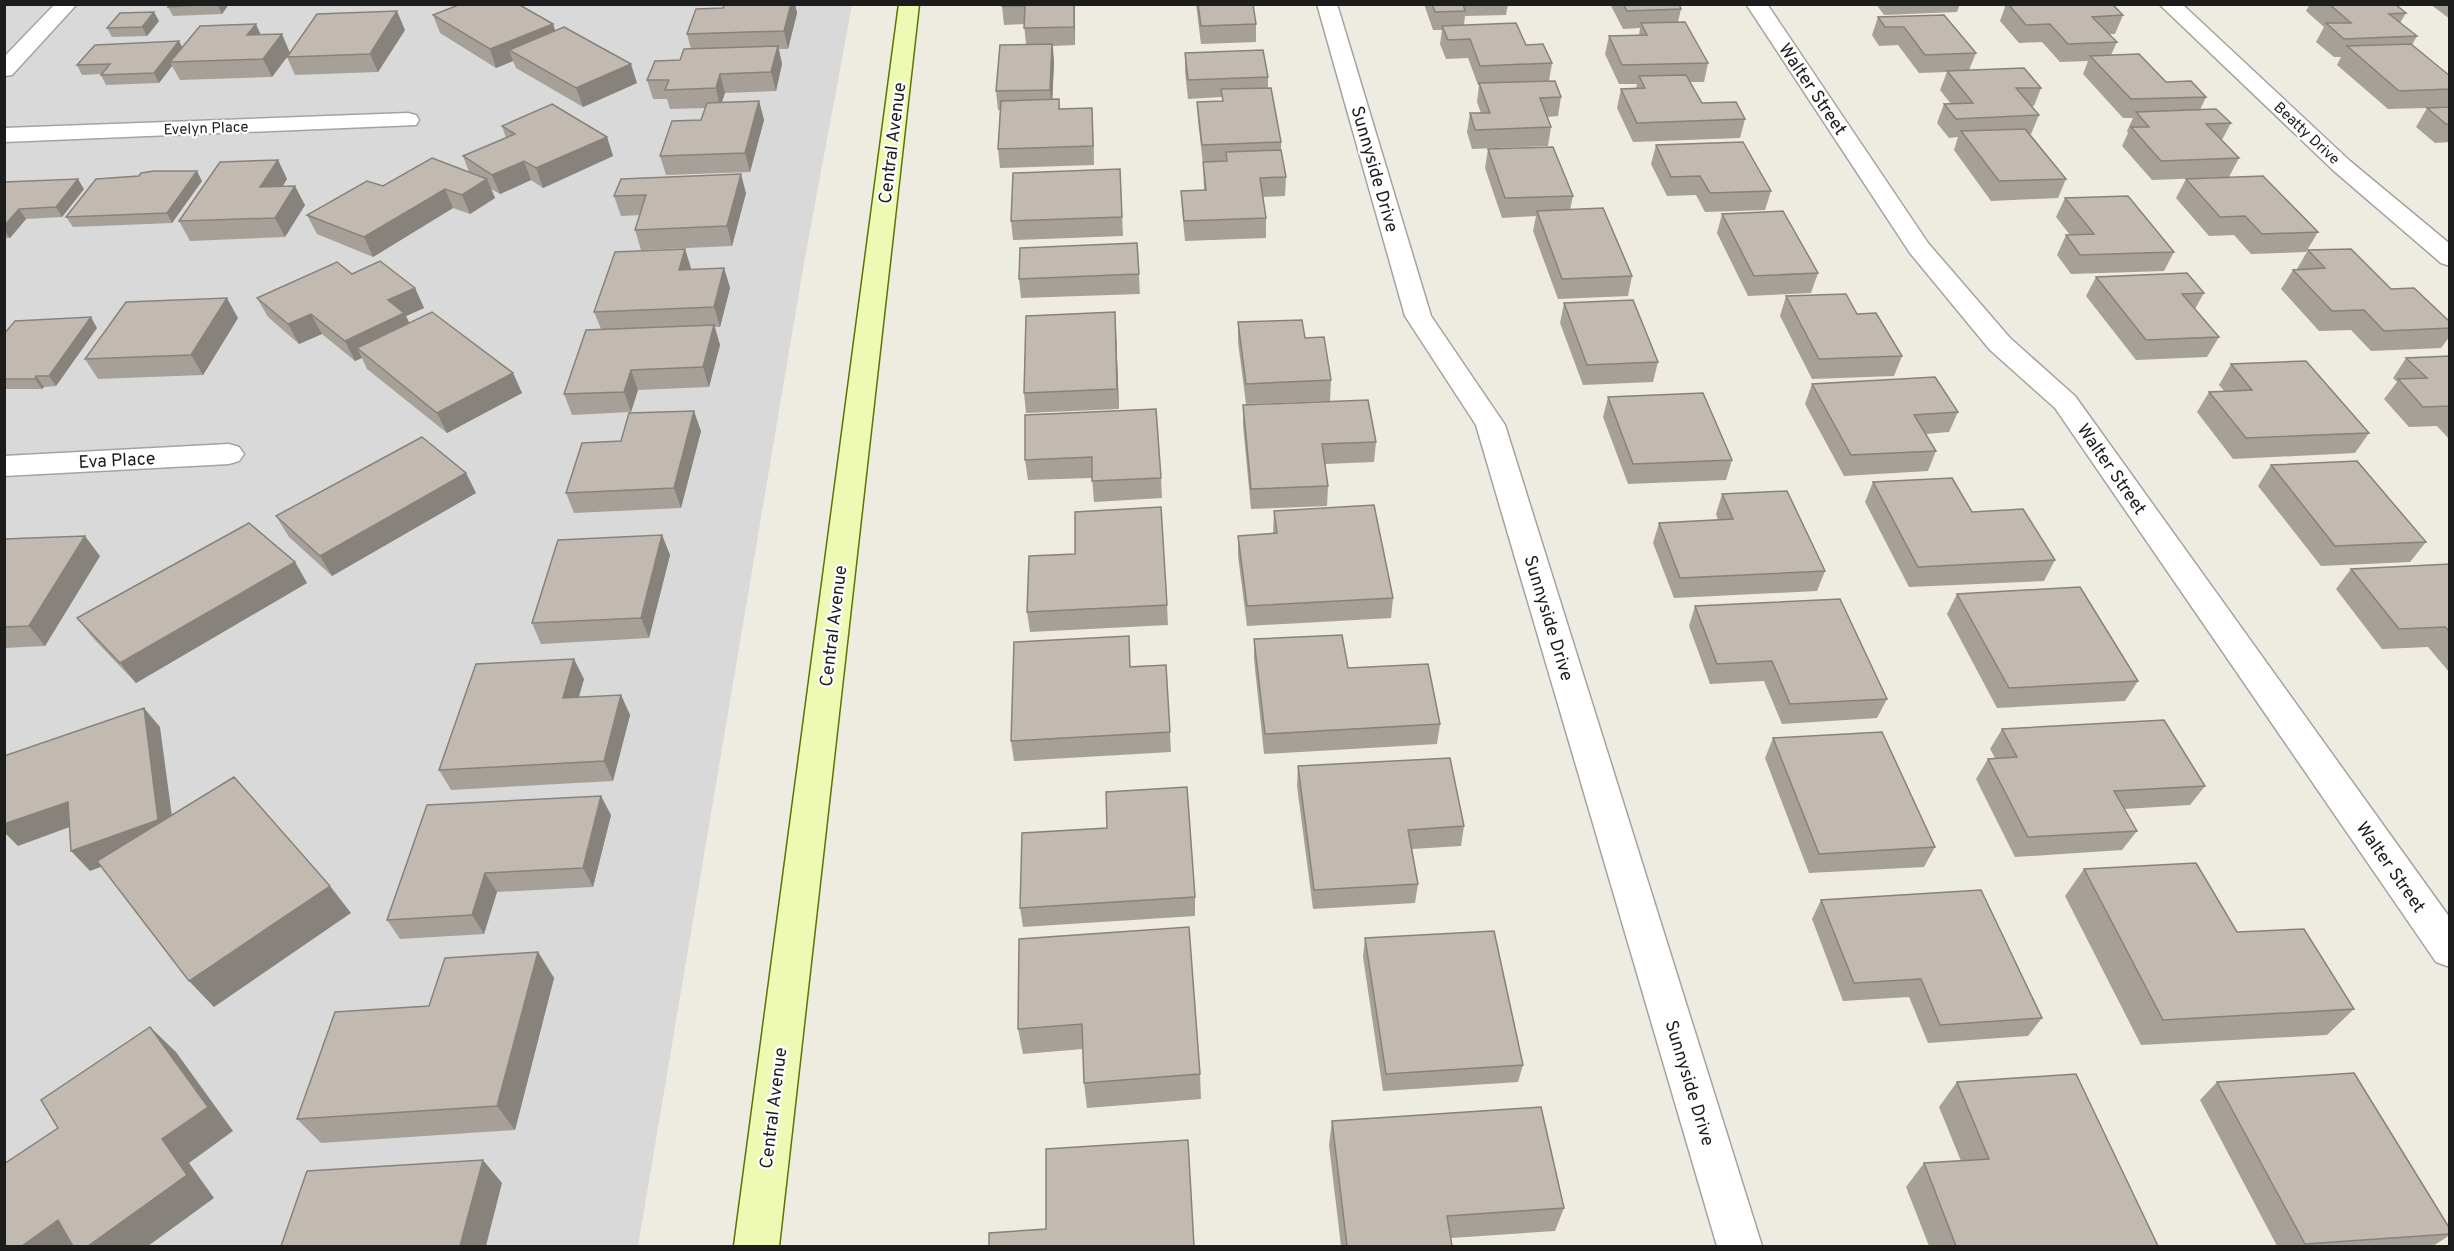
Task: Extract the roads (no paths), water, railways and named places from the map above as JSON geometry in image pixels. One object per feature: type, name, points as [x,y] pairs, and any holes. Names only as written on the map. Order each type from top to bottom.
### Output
[{"type":"main road","name":"Central Avenue","points":[[756,1246],[909,4]]},
{"type":"street","points":[[4,70],[67,4]]},
{"type":"street","name":"Sunnyside Drive","points":[[1327,4],[1418,316],[1490,425],[1740,1246]]},
{"type":"street","name":"Walter Street","points":[[1756,4],[1919,248],[1963,303],[2000,344],[2065,402],[2450,951]]},
{"type":"street","name":"Beatty Drive","points":[[2169,4],[2342,166],[2450,258]]},
{"type":"street","name":"Evelyn Place","points":[[4,135],[408,120]]},
{"type":"street","name":"Eva Place","points":[[4,466],[229,454]]}]
